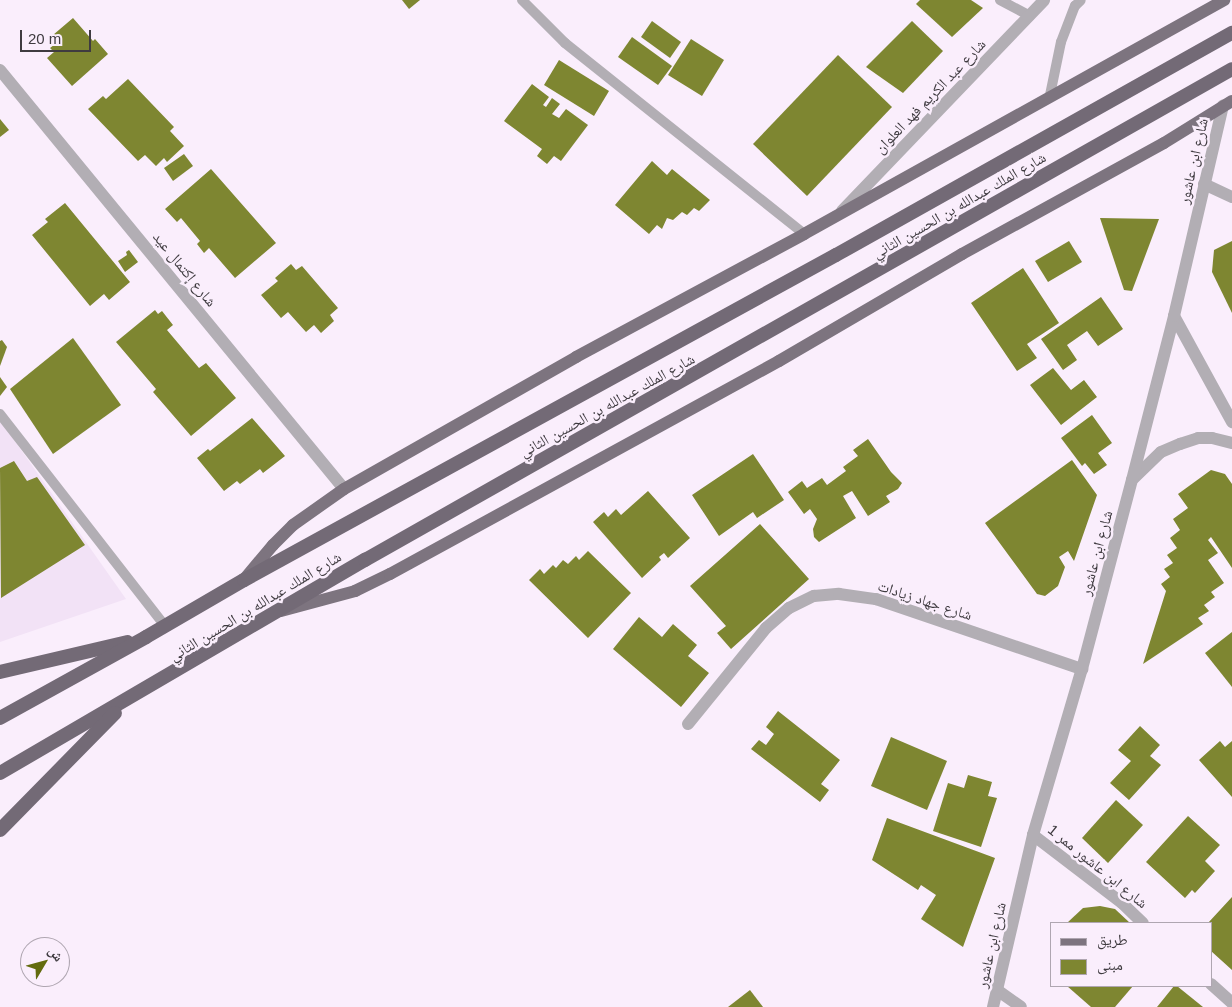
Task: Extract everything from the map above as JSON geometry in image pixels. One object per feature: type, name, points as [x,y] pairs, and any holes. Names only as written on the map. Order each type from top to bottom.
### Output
[{"type":"highway","name":"شارع الملك عبدالله بن الحسين الثاني","points":[[0,718],[146,638],[244,580],[836,255],[1232,33]]},
{"type":"highway","name":"شارع الملك عبدالله بن الحسين الثاني","points":[[0,773],[129,700],[365,560],[1232,69]]},
{"type":"highway","points":[[0,672],[146,638]]},
{"type":"highway","points":[[0,830],[129,700]]},
{"type":"main road","points":[[244,580],[273,545],[293,526],[344,489],[576,357],[804,234],[1050,95],[1224,0]]},
{"type":"main road","points":[[276,612],[355,591],[390,574],[779,360],[962,254],[1164,144],[1228,104]]},
{"type":"street","name":"شارع عبد الكريم فهد العلوان","points":[[840,213],[1044,0]]},
{"type":"street","name":"شارع إكتمال عيد","points":[[0,70],[344,489]]},
{"type":"street","name":"شارع ابن عاشور","points":[[993,1007],[1033,835],[1082,669],[1174,316],[1204,184],[1228,104]]},
{"type":"street","points":[[1204,184],[1232,197]]},
{"type":"street","points":[[1174,316],[1232,422]]},
{"type":"street","points":[[1132,480],[1161,452],[1180,444],[1198,438],[1212,438],[1232,443]]},
{"type":"street","name":"شارع جهاد زيادات","points":[[688,724],[766,628],[789,608],[814,596],[839,594],[876,599],[1082,669]]},
{"type":"street","name":"شارع ابن عاشور ممر 1","points":[[1033,835],[1122,902],[1143,922]]},
{"type":"street","points":[[1212,985],[1232,1003]]},
{"type":"street","points":[[997,990],[1021,1007]]},
{"type":"lane","points":[[522,0],[565,43],[804,234]]},
{"type":"lane","points":[[1000,0],[1030,16]]},
{"type":"lane","points":[[1050,95],[1061,42],[1075,6],[1081,0]]},
{"type":"lane","points":[[0,414],[166,626]]},
{"type":"shaded area","points":[[0,420],[126,599],[0,642]]},
{"type":"building","points":[[402,0],[420,0],[409,9]]},
{"type":"building","points":[[920,0],[971,0],[983,8],[952,37],[916,4]]},
{"type":"building","points":[[73,18],[93,41],[95,39],[108,54],[72,86],[47,58],[54,52],[50,48],[59,41],[53,35]]},
{"type":"building","points":[[652,21],[681,42],[670,58],[641,37]]},
{"type":"building","points":[[912,21],[943,51],[903,93],[866,67]]},
{"type":"building","points":[[632,37],[672,66],[658,85],[618,57]]},
{"type":"building","points":[[691,39],[724,60],[702,96],[668,75]]},
{"type":"building","points":[[838,55],[892,107],[807,196],[753,144]]},
{"type":"building","points":[[559,60],[609,91],[594,116],[544,85]]},
{"type":"building","points":[[128,79],[174,127],[170,131],[184,146],[167,162],[164,158],[156,166],[145,155],[138,161],[88,109],[103,96],[106,99]]},
{"type":"building","points":[[532,84],[549,97],[543,105],[546,107],[552,98],[560,104],[552,114],[559,118],[566,109],[588,125],[561,161],[554,156],[547,164],[537,156],[542,149],[504,121]]},
{"type":"building","points":[[0,119],[9,130],[0,137]]},
{"type":"building","points":[[184,154],[193,166],[173,181],[164,168]]},
{"type":"building","points":[[652,161],[667,175],[672,169],[710,200],[699,211],[694,208],[687,215],[682,212],[673,220],[667,218],[662,229],[657,225],[649,234],[615,205]]},
{"type":"building","points":[[211,169],[276,243],[235,278],[209,248],[204,253],[197,244],[200,241],[181,218],[177,222],[165,209]]},
{"type":"building","points":[[65,203],[130,282],[109,300],[104,294],[90,306],[32,235],[48,222],[45,219]]},
{"type":"building","points":[[1100,218],[1159,219],[1132,291],[1124,290]]},
{"type":"building","points":[[1069,241],[1082,262],[1048,282],[1035,261]]},
{"type":"building","points":[[1232,241],[1232,313],[1212,272],[1214,250]]},
{"type":"building","points":[[129,250],[138,262],[125,272],[118,261],[127,255],[126,252]]},
{"type":"building","points":[[291,264],[296,270],[302,266],[338,308],[330,315],[334,321],[321,333],[314,325],[306,332],[288,312],[281,318],[261,295],[278,281],[275,278]]},
{"type":"building","points":[[1023,268],[1059,323],[1027,344],[1037,358],[1017,371],[971,303]]},
{"type":"building","points":[[1101,297],[1123,329],[1098,346],[1087,331],[1067,345],[1077,360],[1063,370],[1041,339]]},
{"type":"building","points":[[155,310],[158,314],[162,311],[173,325],[167,330],[199,368],[206,363],[236,398],[191,436],[153,392],[156,389],[116,342]]},
{"type":"building","points":[[73,338],[121,405],[53,454],[10,389]]},
{"type":"building","points":[[2,340],[7,347],[0,366],[0,341]]},
{"type":"building","points":[[1053,368],[1071,390],[1084,380],[1097,397],[1061,425],[1030,385]]},
{"type":"building","points":[[0,377],[7,387],[0,396]]},
{"type":"building","points":[[1092,415],[1112,443],[1098,453],[1107,465],[1094,474],[1085,463],[1082,466],[1061,438]]},
{"type":"building","points":[[252,418],[285,456],[263,473],[260,469],[240,484],[237,481],[224,491],[197,458],[208,449],[210,451]]},
{"type":"building","points":[[868,439],[891,472],[902,483],[898,489],[886,496],[890,502],[868,516],[852,491],[843,496],[856,518],[819,542],[814,537],[813,529],[817,519],[810,509],[804,514],[788,492],[802,481],[807,488],[822,478],[827,485],[846,471],[843,467],[858,456],[853,450]]},
{"type":"building","points":[[753,454],[784,500],[757,518],[753,512],[719,536],[692,495]]},
{"type":"building","points":[[1072,460],[1097,495],[1074,561],[1068,551],[1059,557],[1065,567],[1058,586],[1045,596],[1037,594],[985,523]]},
{"type":"building","points":[[14,461],[27,481],[37,477],[85,545],[1,598],[0,468]]},
{"type":"building","points":[[1211,470],[1225,474],[1232,484],[1232,568],[1211,537],[1208,540],[1218,553],[1208,560],[1224,583],[1211,592],[1215,597],[1204,605],[1209,611],[1198,618],[1203,624],[1143,664],[1166,591],[1161,584],[1170,577],[1164,569],[1173,563],[1167,555],[1177,548],[1170,538],[1180,530],[1173,519],[1188,508],[1178,494]]},
{"type":"building","points":[[648,491],[690,538],[668,558],[664,553],[659,557],[661,560],[642,578],[593,522],[604,512],[608,517],[616,509],[621,515]]},
{"type":"building","points":[[760,524],[809,579],[731,649],[717,633],[726,626],[690,586]]},
{"type":"building","points":[[588,551],[631,593],[588,638],[529,580],[540,569],[544,574],[553,565],[556,568],[563,560],[568,564],[576,556],[579,560]]},
{"type":"building","points":[[639,617],[662,637],[673,624],[697,645],[688,656],[709,673],[681,707],[613,649]]},
{"type":"building","points":[[1232,632],[1232,687],[1205,653]]},
{"type":"building","points":[[778,711],[840,760],[821,784],[829,790],[820,802],[751,749],[759,740],[766,745],[774,734],[766,727]]},
{"type":"building","points":[[1140,726],[1160,745],[1150,756],[1161,765],[1129,800],[1110,783],[1131,761],[1118,750]]},
{"type":"building","points":[[891,737],[947,761],[927,810],[871,786]]},
{"type":"building","points":[[1220,741],[1225,747],[1232,741],[1232,797],[1199,760]]},
{"type":"building","points":[[968,775],[992,782],[988,796],[997,798],[981,847],[933,831],[948,783],[964,788]]},
{"type":"building","points":[[1116,800],[1143,825],[1108,863],[1082,838]]},
{"type":"building","points":[[1188,816],[1220,845],[1205,861],[1215,871],[1195,893],[1192,890],[1185,898],[1146,862]]},
{"type":"building","points":[[887,818],[995,858],[963,947],[921,919],[936,895],[921,885],[918,890],[872,860]]},
{"type":"building","points":[[1232,897],[1232,970],[1212,952],[1212,922],[1209,922]]},
{"type":"building","points":[[1100,906],[1115,909],[1129,922],[1068,922],[1083,908]]},
{"type":"building","points":[[1068,987],[1132,987],[1115,1007],[1091,1007]]},
{"type":"building","points":[[1173,987],[1178,987],[1203,1007],[1157,1007]]},
{"type":"building","points":[[750,990],[763,1007],[728,1007]]}]
